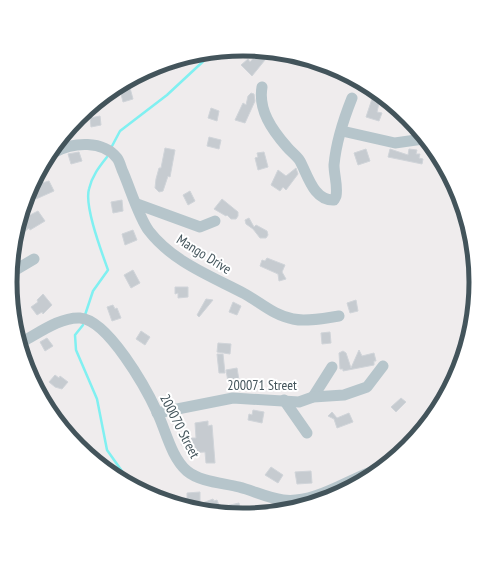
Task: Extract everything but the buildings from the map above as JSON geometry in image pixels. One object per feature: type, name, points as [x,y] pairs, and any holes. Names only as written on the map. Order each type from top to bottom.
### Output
[{"type":"street","points":[[262,87],[261,105],[272,128],[286,147],[299,160],[319,196],[324,200],[334,200],[337,191],[334,164],[352,98]]},
{"type":"street","points":[[342,131],[395,143],[419,140]]},
{"type":"street","name":"Mango Drive","points":[[59,150],[73,145],[84,144],[110,152],[117,159],[149,230],[162,245],[189,265],[218,282],[245,294],[279,315],[294,319],[339,316]]},
{"type":"street","points":[[137,204],[200,227],[215,221]]},
{"type":"street","points":[[17,269],[34,259]]},
{"type":"street","name":"200070 Street","points":[[25,340],[69,318],[88,320],[108,336],[136,372],[181,465],[189,472],[203,478],[286,503],[301,500],[356,477]]},
{"type":"street","name":"200071 Street","points":[[157,413],[233,398],[299,402],[313,397],[344,395],[367,387],[383,366]]},
{"type":"street","points":[[313,397],[332,367]]},
{"type":"street","points":[[284,400],[307,433]]},
{"type":"waterway","points":[[111,148],[120,131],[167,95],[206,59]]},
{"type":"waterway","points":[[85,315],[93,291],[108,270],[94,230],[88,197],[90,184],[107,157]]},
{"type":"waterway","points":[[83,325],[75,335],[76,350],[97,399],[107,450],[123,473]]}]
